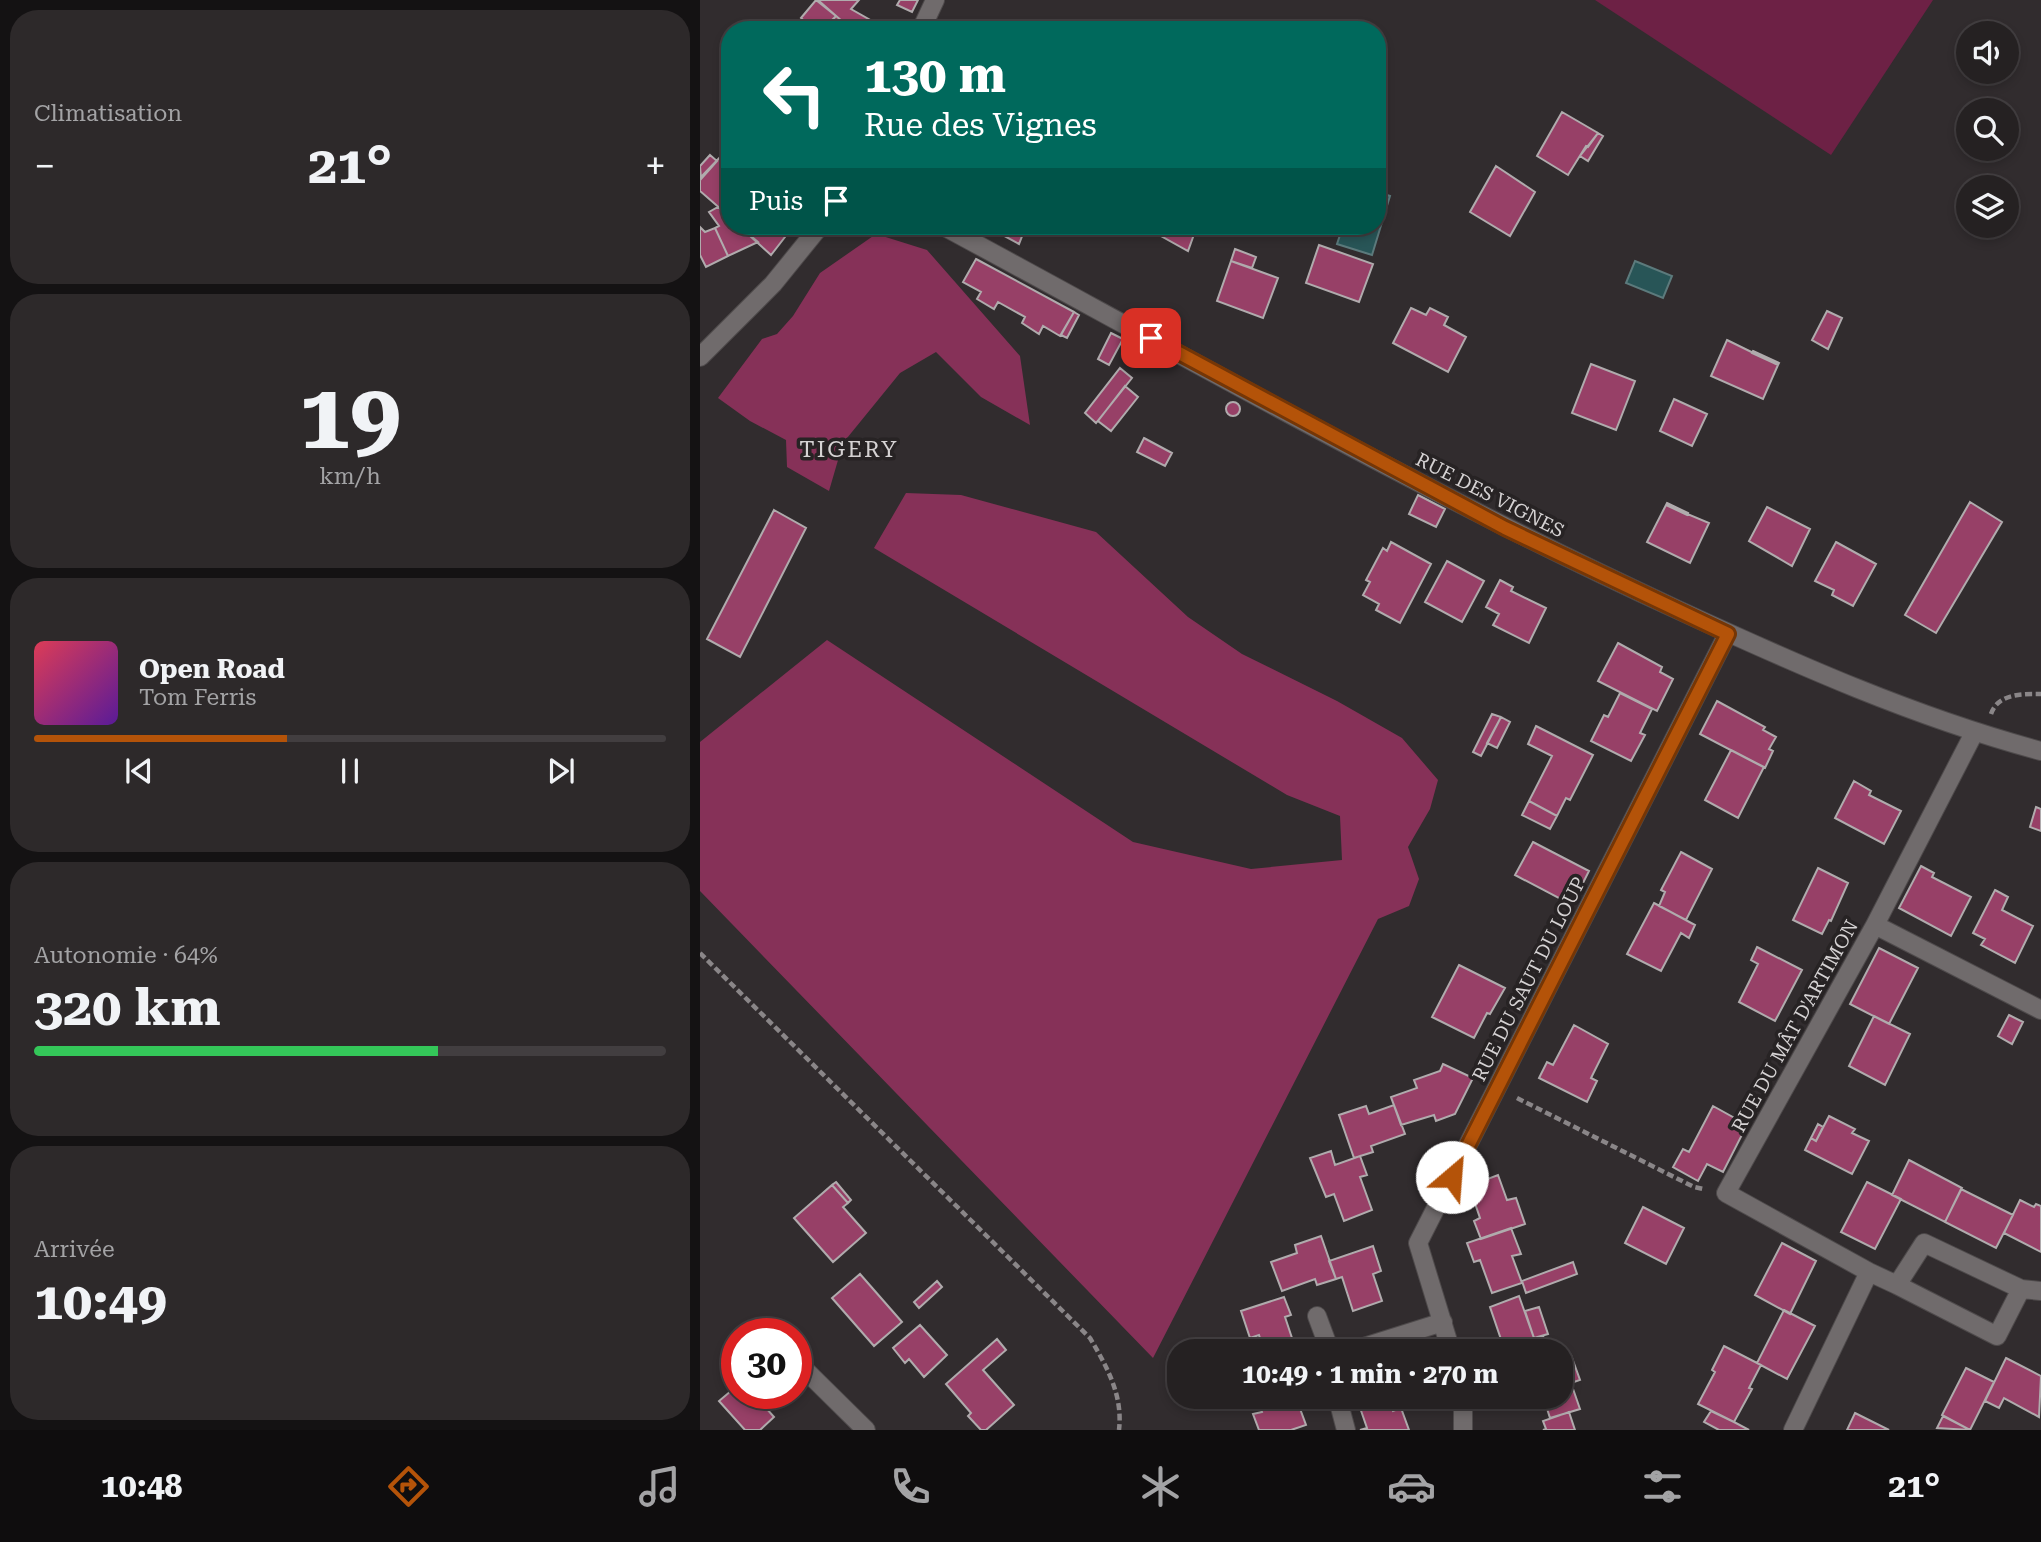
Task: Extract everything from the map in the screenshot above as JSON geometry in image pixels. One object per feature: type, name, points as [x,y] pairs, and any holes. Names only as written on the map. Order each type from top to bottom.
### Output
[{"type":"street","points":[[925,21],[935,0]]},
{"type":"street","points":[[700,356],[773,284],[813,235]]},
{"type":"street","name":"RUE DES VIGNES","points":[[960,235],[1505,528],[1728,634],[1882,699],[1974,733],[2041,751]]},
{"type":"street","name":"RUE DU SAUT DU LOUP","points":[[1448,1339],[1418,1243],[1728,634]]},
{"type":"street","name":"RUE DU MÂT D'ARTIMON","points":[[1726,1193],[1875,925],[1974,733]]},
{"type":"street","points":[[1875,925],[2041,1010]]},
{"type":"street","points":[[1726,1193],[1868,1272],[1997,1336],[2021,1289]]},
{"type":"street","points":[[1897,1285],[1924,1243],[2021,1289],[2041,1291]]},
{"type":"street","points":[[1794,1430],[1868,1272]]},
{"type":"street","points":[[1317,1316],[1326,1339]]},
{"type":"street","points":[[1389,1339],[1443,1322]]},
{"type":"street","points":[[812,1377],[866,1430]]},
{"type":"street","points":[[1340,1409],[1346,1430]]},
{"type":"street","points":[[1463,1409],[1463,1430]]},
{"type":"path","points":[[1989,719],[1993,707],[2014,694],[2041,694]]},
{"type":"path","points":[[700,953],[1090,1338],[1112,1375],[1121,1417],[1119,1430]]},
{"type":"path","points":[[1497,1088],[1694,1187],[1726,1193]]},
{"type":"shaded area","points":[[1595,0],[1933,0],[1831,155]]},
{"type":"shaded area","points":[[875,235],[927,250],[1020,356],[1030,425],[981,397],[936,352],[900,373],[843,443],[829,491],[787,467],[786,440],[750,421],[718,398],[762,339],[777,334],[793,316],[820,273]]},
{"type":"shaded area","points":[[906,493],[961,495],[1096,532],[1188,617],[1242,654],[1337,701],[1402,738],[1438,780],[1430,809],[1408,847],[1419,879],[1409,906],[1378,919],[1153,1358],[700,891],[700,742],[827,640],[1133,842],[1251,869],[1342,860],[1340,816],[1287,795],[874,548]]},
{"type":"water","points":[[1340,235],[1378,235],[1372,255],[1337,244]]},
{"type":"water","points":[[1635,261],[1672,276],[1663,298],[1626,283]]},
{"type":"building","points":[[816,0],[836,16],[831,21],[804,21],[801,18]]},
{"type":"building","points":[[818,0],[859,0],[851,9],[872,21],[842,21]]},
{"type":"building","points":[[900,0],[918,0],[912,12],[897,5]]},
{"type":"building","points":[[1562,112],[1598,133],[1588,147],[1586,146],[1568,175],[1537,156]]},
{"type":"building","points":[[1598,133],[1603,136],[1588,161],[1580,156]]},
{"type":"building","points":[[710,155],[717,161],[701,179],[700,166]]},
{"type":"building","points":[[721,156],[721,209],[700,191],[700,178]]},
{"type":"building","points":[[1496,166],[1535,192],[1510,236],[1470,212]]},
{"type":"building","points":[[718,207],[721,210],[721,235],[750,235],[758,242],[728,256],[715,228],[719,226],[709,212]]},
{"type":"building","points":[[700,227],[705,232],[715,228],[728,256],[706,267],[700,255]]},
{"type":"building","points":[[749,235],[785,237],[771,255]]},
{"type":"building","points":[[1002,235],[1022,235],[1019,244]]},
{"type":"building","points":[[1159,235],[1194,235],[1188,251]]},
{"type":"building","points":[[1319,245],[1373,264],[1359,302],[1306,283]]},
{"type":"building","points":[[1235,249],[1256,257],[1252,268],[1231,261]]},
{"type":"building","points":[[976,259],[1074,312],[1060,336],[1043,326],[1039,334],[1022,323],[1025,317],[998,302],[994,309],[977,299],[981,292],[963,282]]},
{"type":"building","points":[[1231,261],[1278,278],[1263,318],[1217,301]]},
{"type":"building","points":[[1411,308],[1426,315],[1430,308],[1448,317],[1444,325],[1466,337],[1448,372],[1393,343]]},
{"type":"building","points":[[1827,311],[1842,318],[1828,349],[1812,340]]},
{"type":"building","points":[[1074,312],[1079,315],[1067,338],[1061,335]]},
{"type":"building","points":[[1111,333],[1123,339],[1109,365],[1098,359]]},
{"type":"building","points":[[1727,340],[1778,365],[1763,399],[1711,376]]},
{"type":"building","points":[[1753,351],[1779,363],[1778,365],[1752,353]]},
{"type":"building","points":[[1591,364],[1635,381],[1616,430],[1572,413]]},
{"type":"building","points":[[1120,368],[1132,378],[1096,423],[1085,413]]},
{"type":"building","points":[[1125,386],[1138,397],[1111,431],[1098,421]]},
{"type":"building","points":[[1674,399],[1707,414],[1692,446],[1660,431]]},
{"type":"building","points":[[1230,402],[1236,402],[1240,409],[1236,416],[1230,416],[1226,412],[1226,406]]},
{"type":"building","points":[[1144,438],[1172,453],[1165,466],[1137,452]]},
{"type":"building","points":[[1418,495],[1445,509],[1436,527],[1409,514]]},
{"type":"building","points":[[1970,502],[2002,522],[1936,633],[1905,615]]},
{"type":"building","points":[[1667,503],[1688,513],[1687,515],[1666,505]]},
{"type":"building","points":[[1666,505],[1709,523],[1690,563],[1647,542]]},
{"type":"building","points":[[1767,507],[1810,529],[1792,566],[1749,541]]},
{"type":"building","points":[[774,510],[806,528],[740,657],[707,639]]},
{"type":"building","points":[[1391,542],[1431,564],[1400,623],[1376,610],[1379,604],[1363,595],[1370,582],[1366,580],[1383,548],[1387,551]]},
{"type":"building","points":[[1836,542],[1876,564],[1853,606],[1832,595],[1834,590],[1815,581]]},
{"type":"building","points":[[1447,561],[1484,581],[1462,622],[1425,602]]},
{"type":"building","points":[[1500,580],[1513,587],[1511,591],[1546,608],[1529,643],[1493,625],[1499,614],[1486,607]]},
{"type":"building","points":[[1618,643],[1662,667],[1660,672],[1673,679],[1657,711],[1598,681]]},
{"type":"building","points":[[1620,693],[1652,709],[1640,733],[1645,735],[1631,761],[1591,741],[1604,715],[1608,717]]},
{"type":"building","points":[[1717,701],[1765,727],[1763,730],[1776,737],[1769,749],[1773,751],[1765,768],[1700,734]]},
{"type":"building","points":[[1492,714],[1501,717],[1481,756],[1473,752]]},
{"type":"building","points":[[1501,717],[1510,722],[1497,748],[1487,743]]},
{"type":"building","points":[[1536,726],[1593,755],[1570,800],[1566,798],[1557,816],[1529,801],[1552,756],[1528,744]]},
{"type":"building","points":[[1731,750],[1764,767],[1738,818],[1705,800]]},
{"type":"building","points":[[1854,781],[1871,791],[1869,795],[1901,811],[1884,844],[1835,818]]},
{"type":"building","points":[[1529,801],[1557,816],[1550,829],[1522,815]]},
{"type":"building","points":[[2036,807],[2041,809],[2041,831],[2030,827]]},
{"type":"building","points":[[1533,842],[1589,871],[1572,905],[1515,875]]},
{"type":"building","points":[[1681,852],[1712,869],[1686,920],[1659,906],[1665,892],[1661,890]]},
{"type":"building","points":[[1921,866],[1934,873],[1932,877],[1971,897],[1951,936],[1899,908]]},
{"type":"building","points":[[1818,868],[1848,883],[1831,921],[1829,920],[1822,934],[1793,920]]},
{"type":"building","points":[[1995,890],[2008,897],[2002,910],[2033,926],[2015,963],[1981,945],[1985,939],[1973,933]]},
{"type":"building","points":[[1654,903],[1695,925],[1689,938],[1681,933],[1661,971],[1627,954]]},
{"type":"building","points":[[1757,947],[1802,970],[1775,1021],[1739,1002],[1758,964],[1751,960]]},
{"type":"building","points":[[1879,948],[1918,968],[1889,1024],[1850,1004]]},
{"type":"building","points":[[1459,965],[1505,988],[1490,1014],[1487,1013],[1474,1038],[1432,1017]]},
{"type":"building","points":[[2009,1015],[2023,1022],[2012,1044],[1998,1036]]},
{"type":"building","points":[[1874,1016],[1910,1034],[1885,1085],[1849,1066]]},
{"type":"building","points":[[1574,1025],[1608,1044],[1591,1078],[1597,1081],[1587,1102],[1539,1078],[1547,1062],[1553,1065]]},
{"type":"building","points":[[1443,1064],[1473,1078],[1455,1114],[1436,1121],[1434,1115],[1401,1125],[1391,1097],[1417,1088],[1414,1080],[1440,1071]]},
{"type":"building","points":[[1394,1105],[1405,1134],[1371,1146],[1373,1152],[1354,1158],[1339,1115],[1366,1106],[1369,1114]]},
{"type":"building","points":[[1713,1106],[1747,1125],[1723,1172],[1707,1164],[1698,1181],[1673,1167],[1683,1149],[1689,1152]]},
{"type":"building","points":[[1829,1116],[1855,1129],[1852,1133],[1869,1141],[1852,1174],[1805,1150],[1811,1138],[1816,1141]]},
{"type":"building","points":[[1818,1124],[1823,1127],[1816,1141],[1811,1138]]},
{"type":"building","points":[[1331,1151],[1335,1165],[1360,1156],[1367,1175],[1360,1177],[1372,1210],[1344,1221],[1334,1194],[1326,1197],[1310,1158]]},
{"type":"building","points":[[1909,1160],[1962,1188],[1945,1222],[1892,1195]]},
{"type":"building","points":[[1498,1175],[1507,1200],[1516,1198],[1525,1224],[1481,1239],[1474,1221],[1480,1218],[1469,1186]]},
{"type":"building","points":[[836,1182],[851,1200],[848,1203],[832,1185]]},
{"type":"building","points":[[1867,1182],[1901,1199],[1875,1249],[1841,1232]]},
{"type":"building","points":[[832,1185],[848,1203],[843,1207],[866,1233],[833,1262],[794,1218]]},
{"type":"building","points":[[1961,1189],[2013,1215],[1996,1248],[1945,1222]]},
{"type":"building","points":[[2020,1200],[2034,1207],[2036,1204],[2041,1206],[2041,1252],[2004,1233]]},
{"type":"building","points":[[1643,1207],[1684,1228],[1666,1264],[1625,1243]]},
{"type":"building","points":[[1511,1228],[1521,1254],[1512,1256],[1522,1283],[1492,1293],[1480,1260],[1474,1262],[1467,1243]]},
{"type":"building","points":[[1321,1236],[1336,1279],[1317,1285],[1315,1279],[1282,1291],[1271,1262],[1297,1253],[1295,1245]]},
{"type":"building","points":[[1782,1243],[1816,1261],[1790,1314],[1755,1295]]},
{"type":"building","points":[[1373,1246],[1381,1271],[1373,1274],[1382,1301],[1353,1311],[1342,1277],[1336,1279],[1329,1261]]},
{"type":"building","points":[[1573,1262],[1577,1274],[1526,1293],[1522,1281]]},
{"type":"building","points":[[860,1274],[902,1322],[874,1346],[832,1298]]},
{"type":"building","points":[[937,1281],[942,1287],[919,1308],[914,1302]]},
{"type":"building","points":[[1519,1296],[1534,1338],[1543,1336],[1544,1339],[1501,1339],[1490,1307]]},
{"type":"building","points":[[1284,1297],[1291,1315],[1285,1317],[1292,1339],[1260,1339],[1259,1335],[1250,1338],[1241,1311]]},
{"type":"building","points":[[1539,1307],[1548,1334],[1534,1338],[1525,1311]]},
{"type":"building","points":[[1784,1310],[1815,1326],[1787,1379],[1757,1363]]},
{"type":"building","points":[[920,1325],[947,1355],[924,1377],[909,1359],[905,1363],[893,1348]]},
{"type":"building","points":[[997,1339],[1006,1350],[983,1370],[1014,1405],[986,1430],[981,1430],[968,1416],[971,1413],[946,1384]]},
{"type":"building","points":[[1724,1346],[1761,1365],[1749,1388],[1752,1389],[1734,1422],[1698,1404],[1715,1372],[1712,1370]]},
{"type":"building","points":[[2006,1358],[2041,1376],[2039,1417],[2004,1398],[1999,1408],[1985,1401]]},
{"type":"building","points":[[1573,1361],[1580,1380],[1573,1382]]},
{"type":"building","points":[[1966,1368],[1994,1382],[1970,1430],[1942,1415]]},
{"type":"building","points":[[1573,1389],[1580,1409],[1550,1418],[1547,1409],[1573,1409]]},
{"type":"building","points":[[726,1409],[767,1409],[774,1417],[760,1430],[745,1430]]},
{"type":"building","points":[[1261,1409],[1300,1409],[1306,1425],[1291,1430],[1259,1430],[1253,1414],[1262,1412]]},
{"type":"building","points":[[1360,1409],[1401,1409],[1409,1430],[1360,1430],[1367,1428]]},
{"type":"building","points":[[1711,1411],[1749,1430],[1719,1430],[1704,1422]]},
{"type":"building","points":[[1569,1412],[1575,1430],[1543,1430],[1546,1429],[1543,1421]]},
{"type":"building","points":[[1855,1413],[1889,1430],[1847,1430]]},
{"type":"building","points":[[1943,1416],[1970,1430],[1937,1428]]},
{"type":"district","name":"TIGERY","points":[[849,449]]},
{"type":"route","points":[[1151,338],[1505,528],[1728,634],[1452,1177]]}]
